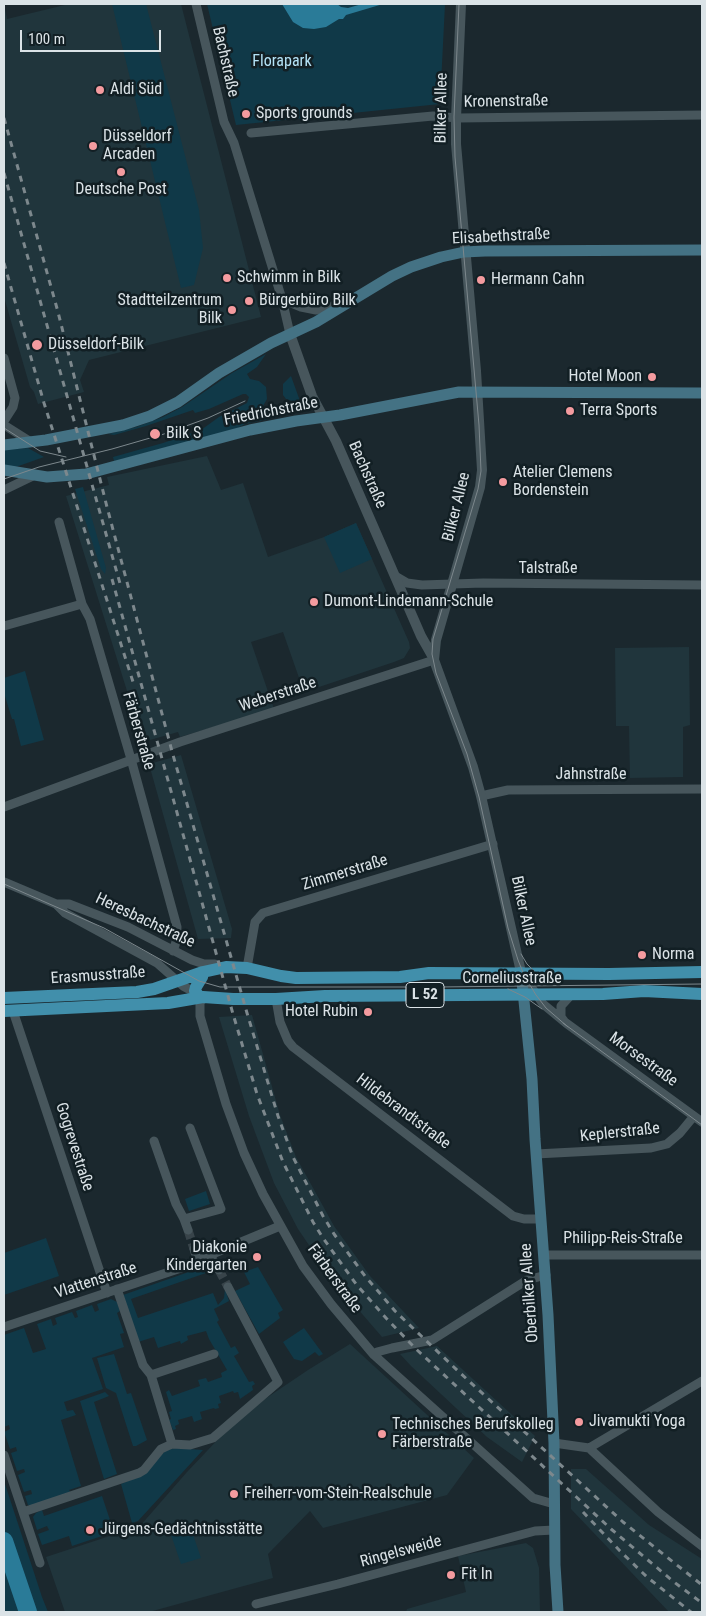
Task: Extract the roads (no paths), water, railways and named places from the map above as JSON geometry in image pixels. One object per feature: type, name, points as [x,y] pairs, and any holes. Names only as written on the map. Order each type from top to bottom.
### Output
[{"type":"main road","name":"Elisabethstraße","points":[[290,334],[354,300],[405,269],[441,257],[465,252],[702,250]]},
{"type":"main road","points":[[4,445],[46,440],[117,426],[150,416],[178,402],[231,366],[290,334]]},
{"type":"main road","name":"Friedrichstraße","points":[[4,470],[46,477],[94,473],[250,430],[459,392],[702,392]]},
{"type":"main road","name":"Corneliusstraße","points":[[221,967],[247,968],[296,978],[400,977],[429,973],[521,972],[609,974],[702,972]]},
{"type":"main road","name":"Erasmusstraße","points":[[4,998],[137,992],[154,989],[221,967]]},
{"type":"main road","points":[[200,996],[195,991],[203,972]]},
{"type":"main road","name":"Oberbilker Allee","points":[[521,972],[531,995],[532,1080],[546,1275],[554,1443],[554,1530],[558,1612]]},
{"type":"main road","name":"Corneliusstraße","points":[[200,996],[233,999],[276,999],[324,996],[571,995],[644,991],[698,992]]},
{"type":"main road","name":"Erasmusstraße","points":[[9,1011],[168,1003],[200,996]]},
{"type":"street","name":"Bachstraße","points":[[196,4],[224,122],[236,148],[282,299],[290,334],[312,396],[336,441],[421,636],[434,660]]},
{"type":"street","name":"Bilker Allee","points":[[461,4],[456,118],[457,157],[483,462],[482,476],[436,640],[434,660],[481,796],[521,972]]},
{"type":"street","name":"Kronenstraße","points":[[252,133],[433,116],[456,118],[702,115]]},
{"type":"street","points":[[282,299],[301,307],[316,310],[354,300]]},
{"type":"street","points":[[4,358],[15,402],[4,423],[31,442]]},
{"type":"street","points":[[4,490],[33,476]]},
{"type":"street","name":"Färberstraße","points":[[59,522],[82,604],[90,619],[131,759],[177,927],[173,951]]},
{"type":"street","name":"Talstraße","points":[[395,576],[407,583],[418,585],[452,583],[702,585]]},
{"type":"street","points":[[4,626],[82,604]]},
{"type":"street","name":"Weberstraße","points":[[4,807],[131,759],[434,660]]},
{"type":"street","name":"Jahnstraße","points":[[481,796],[508,790],[702,789]]},
{"type":"street","name":"Zimmerstraße","points":[[247,968],[255,922],[263,913],[493,844]]},
{"type":"street","name":"Heresbachstraße","points":[[4,882],[56,904],[69,904],[128,927],[192,960],[221,967]]},
{"type":"street","name":"Heresbachstraße","points":[[56,904],[65,914],[157,963],[189,991],[200,996]]},
{"type":"street","name":"Morsestraße","points":[[531,995],[566,1023],[698,1119]]},
{"type":"street","points":[[566,1023],[561,1017],[560,1006],[571,995]]},
{"type":"street","name":"Färberstraße","points":[[200,996],[200,1016],[226,1104],[244,1153],[280,1226],[303,1266],[325,1296],[374,1355],[533,1498],[554,1504]]},
{"type":"street","name":"Hildebrandtstraße","points":[[276,999],[284,1034],[293,1047],[513,1216],[524,1220],[541,1218]]},
{"type":"street","name":"Gogrevestraße","points":[[9,1011],[107,1293]]},
{"type":"street","name":"Keplerstraße","points":[[536,1154],[651,1148],[667,1144],[698,1119]]},
{"type":"street","points":[[184,1219],[222,1209],[190,1128]]},
{"type":"street","points":[[154,1141],[176,1204],[188,1230]]},
{"type":"street","name":"Vlattenstraße","points":[[4,1327],[198,1262],[210,1255],[280,1226]]},
{"type":"street","points":[[194,1249],[198,1262]]},
{"type":"street","points":[[210,1255],[219,1270]]},
{"type":"street","name":"Philipp-Reis-Straße","points":[[544,1255],[702,1255]]},
{"type":"street","points":[[374,1355],[377,1352],[392,1348],[432,1340],[527,1280],[546,1275]]},
{"type":"street","points":[[23,1512],[144,1470],[161,1449],[172,1444],[190,1445],[213,1438],[278,1382],[228,1287]]},
{"type":"street","points":[[117,1289],[143,1365],[151,1375],[172,1444]]},
{"type":"street","points":[[151,1375],[214,1354]]},
{"type":"street","points":[[589,1448],[702,1381]]},
{"type":"street","points":[[554,1443],[589,1448],[658,1512],[702,1546]]},
{"type":"street","points":[[4,1455],[40,1563]]},
{"type":"street","name":"Ringelsweide","points":[[256,1604],[535,1531],[554,1530]]},
{"type":"water","points":[[282,4],[337,4],[348,8],[362,4],[383,4],[346,15],[343,19],[339,19],[326,27],[314,29],[303,28],[293,22]]},
{"type":"waterway","points":[[4,1541],[28,1612]]},
{"type":"tunnel","points":[[188,1230],[194,1249]]},
{"type":"tunnel","points":[[219,1270],[228,1287]]},
{"type":"tram line","points":[[459,4],[454,117],[455,157],[479,425],[481,471],[478,489],[433,639],[432,654],[436,673],[467,754],[479,797],[508,928],[518,960],[524,975],[536,995],[546,1008],[568,1027]]},
{"type":"tram line","points":[[4,479],[39,467],[164,434],[208,418],[245,401]]},
{"type":"tram line","points":[[4,428],[40,451],[66,457]]},
{"type":"tram line","points":[[4,884],[104,928],[199,981],[220,987],[702,984]]},
{"type":"tram line","points":[[521,954],[536,973],[547,979],[560,981]]},
{"type":"tram line","points":[[508,989],[525,997],[542,1009]]},
{"type":"tram line","points":[[563,1023],[702,1125]]},
{"type":"railway","points":[[4,118],[58,312],[107,507],[173,755],[247,1013],[278,1116],[293,1157],[334,1234],[365,1276],[395,1311],[623,1522],[702,1585]]},
{"type":"railway","points":[[4,173],[121,587]]},
{"type":"railway","points":[[4,263],[44,403],[134,685]]},
{"type":"railway","points":[[112,579],[257,1094],[283,1162],[313,1222],[356,1284],[416,1349],[611,1529],[702,1603]]},
{"type":"railway","points":[[583,1512],[647,1577],[691,1612]]},
{"type":"place","name":"Aldi Süd","points":[[100,90]]},
{"type":"place","name":"Sports grounds","points":[[246,114]]},
{"type":"place","name":"Düsseldorf Arcaden","points":[[93,146]]},
{"type":"place","name":"Deutsche Post","points":[[121,172]]},
{"type":"place","name":"Schwimm in Bilk","points":[[227,278]]},
{"type":"place","name":"Hermann Cahn","points":[[481,280]]},
{"type":"place","name":"Bürgerbüro Bilk","points":[[249,301]]},
{"type":"place","name":"Stadtteilzentrum Bilk","points":[[232,310]]},
{"type":"place","name":"Düsseldorf-Bilk","points":[[37,345]]},
{"type":"place","name":"Hotel Moon","points":[[652,377]]},
{"type":"place","name":"Terra Sports","points":[[570,411]]},
{"type":"place","name":"Bilk S","points":[[155,434]]},
{"type":"place","name":"Atelier Clemens Bordenstein","points":[[503,482]]},
{"type":"place","name":"Dumont-Lindemann-Schule","points":[[314,602]]},
{"type":"place","name":"Norma","points":[[642,955]]},
{"type":"place","name":"Hotel Rubin","points":[[368,1012]]},
{"type":"place","name":"Diakonie Kindergarten","points":[[257,1257]]},
{"type":"place","name":"Jivamukti Yoga","points":[[579,1422]]},
{"type":"place","name":"Technisches Berufskolleg Färberstraße","points":[[382,1434]]},
{"type":"place","name":"Freiherr-vom-Stein-Realschule","points":[[234,1494]]},
{"type":"place","name":"Jürgens-Gedächtnisstätte","points":[[90,1530]]},
{"type":"place","name":"Fit In","points":[[451,1575]]},
{"type":"park label","name":"Florapark","points":[[282,62]]}]
